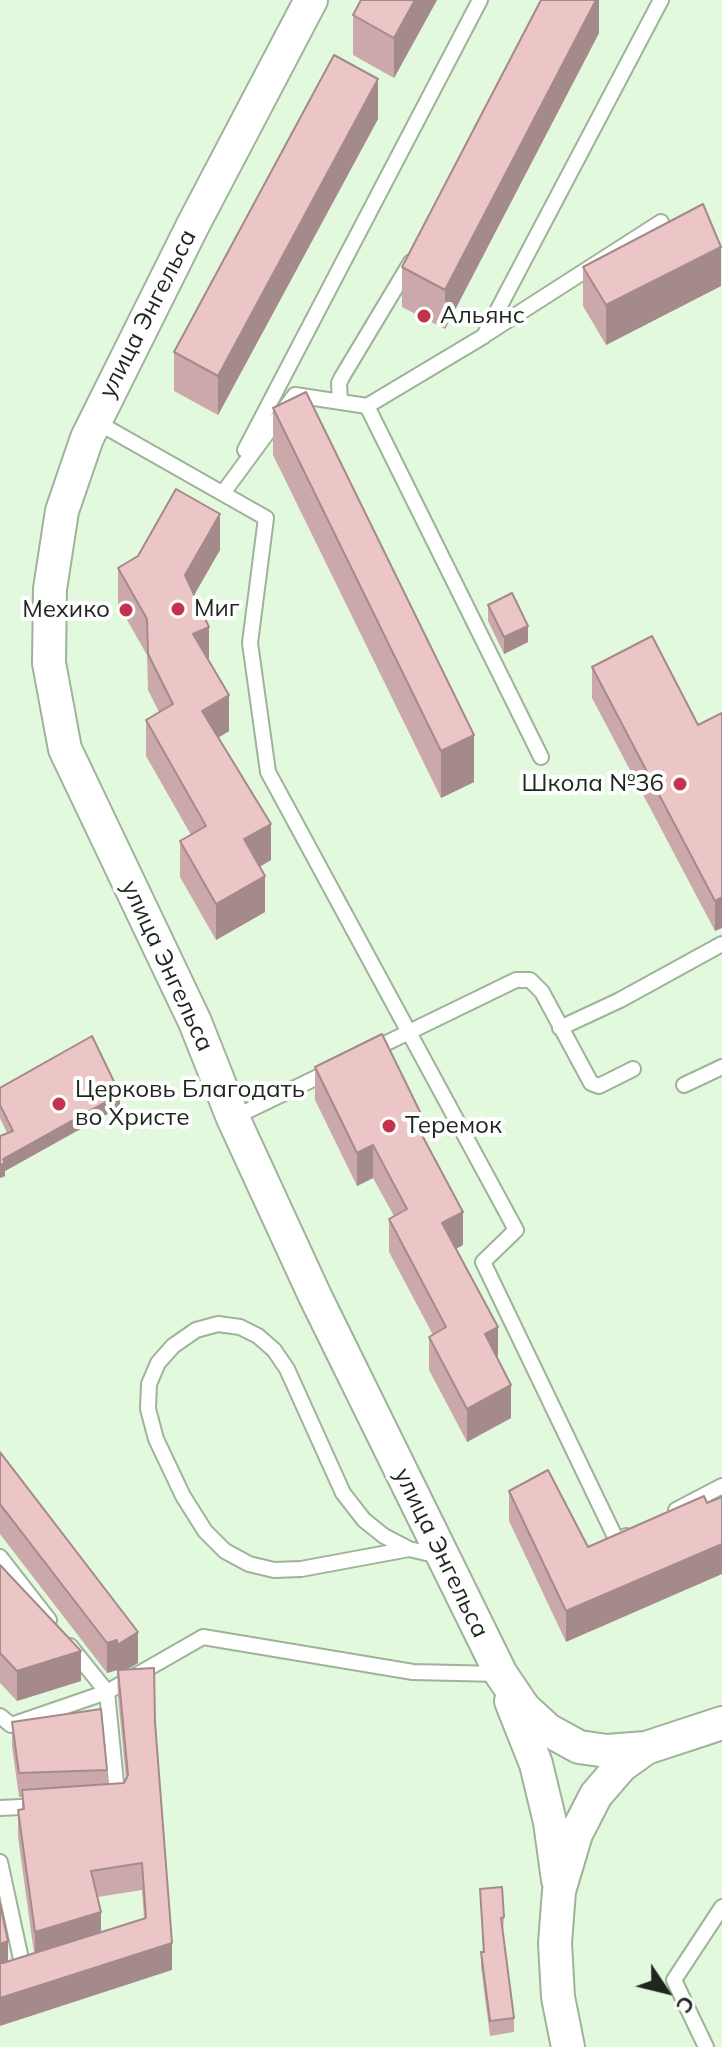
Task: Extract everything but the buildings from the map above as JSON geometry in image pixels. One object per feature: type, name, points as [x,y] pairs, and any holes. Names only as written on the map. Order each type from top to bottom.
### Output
[{"type":"street","name":"улица Энгельса","points":[[311,0],[95,421],[62,511],[50,589],[49,663],[65,749],[195,1022],[233,1118],[315,1296],[501,1674],[524,1708],[548,1730],[579,1747],[607,1751],[646,1748]]},
{"type":"street","points":[[501,1674],[536,1764],[550,1822],[559,1891],[555,1943],[558,1997],[568,2047]]},
{"type":"street","points":[[559,1891],[576,1834],[596,1795],[621,1766],[646,1748],[722,1723]]},
{"type":"lane","points":[[223,493],[480,0]]},
{"type":"lane","points":[[484,336],[661,0]]},
{"type":"lane","points":[[223,493],[295,395],[367,406],[484,336],[661,222]]},
{"type":"lane","points":[[340,402],[339,383],[342,377],[414,257]]},
{"type":"lane","points":[[367,406],[541,757]]},
{"type":"lane","points":[[95,421],[266,518],[250,643],[268,772],[516,1230],[483,1262],[617,1541],[722,1486]]},
{"type":"lane","points":[[560,1028],[620,1000],[722,944]]},
{"type":"lane","points":[[233,1118],[516,980],[530,980],[542,992],[591,1083],[599,1086],[633,1069]]},
{"type":"lane","points":[[684,1085],[722,1067]]},
{"type":"lane","points":[[409,1549],[288,1570],[249,1564],[225,1551],[205,1531],[183,1496],[156,1439],[148,1409],[149,1384],[158,1363],[173,1346],[196,1330],[218,1324],[240,1327],[258,1336],[274,1350],[287,1369],[343,1493],[364,1520],[384,1536],[409,1549],[443,1557]]},
{"type":"lane","points":[[0,1557],[107,1692],[118,1803],[103,1804]]},
{"type":"lane","points":[[4,1726],[107,1692],[203,1637],[413,1672],[501,1674]]},
{"type":"lane","points":[[0,1808],[59,1806]]},
{"type":"lane","points":[[0,1862],[24,1973]]},
{"type":"lane","points":[[706,2047],[674,1980],[722,1907]]},
{"type":"place","name":"Альянс","points":[[424,316]]},
{"type":"place","name":"Миг","points":[[178,609]]},
{"type":"place","name":"Мехико","points":[[126,610]]},
{"type":"place","name":"Школа №36","points":[[680,784]]},
{"type":"place","name":"Церковь Благодать во Христе","points":[[59,1104]]},
{"type":"place","name":"Теремок","points":[[389,1126]]}]
